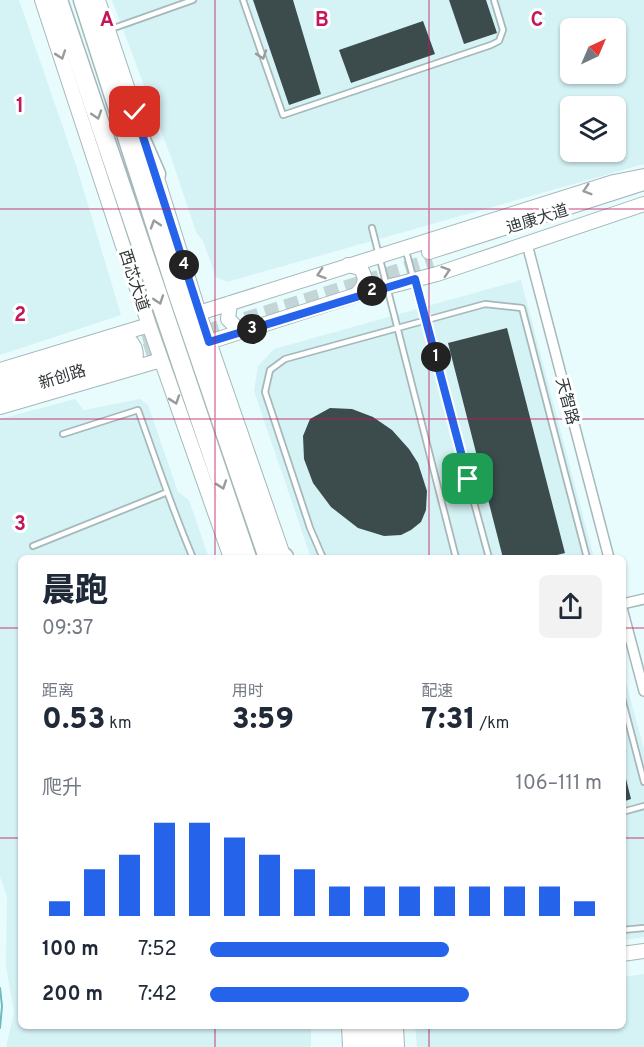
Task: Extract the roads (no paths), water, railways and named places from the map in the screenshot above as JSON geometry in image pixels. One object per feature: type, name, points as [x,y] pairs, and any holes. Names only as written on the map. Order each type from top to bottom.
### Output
[{"type":"highway","name":"西芯大道","points":[[58,0],[245,555]]},
{"type":"highway","points":[[83,0],[175,286],[279,555]]},
{"type":"highway","points":[[89,0],[139,138],[156,174]]},
{"type":"highway","points":[[363,1029],[365,1047]]},
{"type":"highway","points":[[381,1029],[383,1047]]},
{"type":"main road","name":"西芯大道","points":[[42,0],[149,325],[230,555]]},
{"type":"main road","points":[[98,0],[279,555]]},
{"type":"main road","points":[[199,313],[404,246],[614,182],[644,176]]},
{"type":"main road","name":"迪康大道","points":[[644,183],[430,256],[644,196]]},
{"type":"main road","points":[[209,342],[527,244],[644,204]]},
{"type":"main road","points":[[348,265],[360,268],[365,277],[365,284],[356,295]]},
{"type":"main road","points":[[230,303],[228,320],[241,332]]},
{"type":"main road","points":[[0,407],[126,351],[149,325]]},
{"type":"main road","points":[[0,370],[126,351],[161,360]]},
{"type":"main road","name":"新创路","points":[[0,384],[126,351]]},
{"type":"main road","name":"新创路","points":[[0,394],[126,351]]},
{"type":"main road","points":[[626,953],[644,951]]},
{"type":"main road","points":[[350,1029],[350,1047]]},
{"type":"main road","points":[[396,1029],[397,1047]]},
{"type":"street","name":"天智路","points":[[527,244],[608,555]]},
{"type":"street","points":[[626,605],[644,599]]},
{"type":"street","points":[[626,621],[644,691]]},
{"type":"lane","points":[[108,30],[193,0]]},
{"type":"lane","points":[[243,0],[283,115],[491,45],[498,40],[503,30],[494,0]]},
{"type":"lane","points":[[372,228],[389,287],[455,555]]},
{"type":"lane","points":[[404,246],[415,279],[488,555]]},
{"type":"lane","points":[[322,555],[310,528],[265,392],[265,382],[270,370],[285,359],[485,304],[522,308],[586,555]]},
{"type":"lane","points":[[63,434],[138,410],[160,471],[165,493],[193,555]]},
{"type":"lane","points":[[33,546],[165,493]]},
{"type":"lane","points":[[626,713],[644,782]]},
{"type":"lane","points":[[626,811],[644,806]]},
{"type":"lane","points":[[626,930],[644,928]]},
{"type":"waterway","points":[[0,988],[2,1006],[0,1028]]},
{"type":"tunnel","points":[[125,357],[432,260]]},
{"type":"tunnel","points":[[123,347],[163,335]]}]
